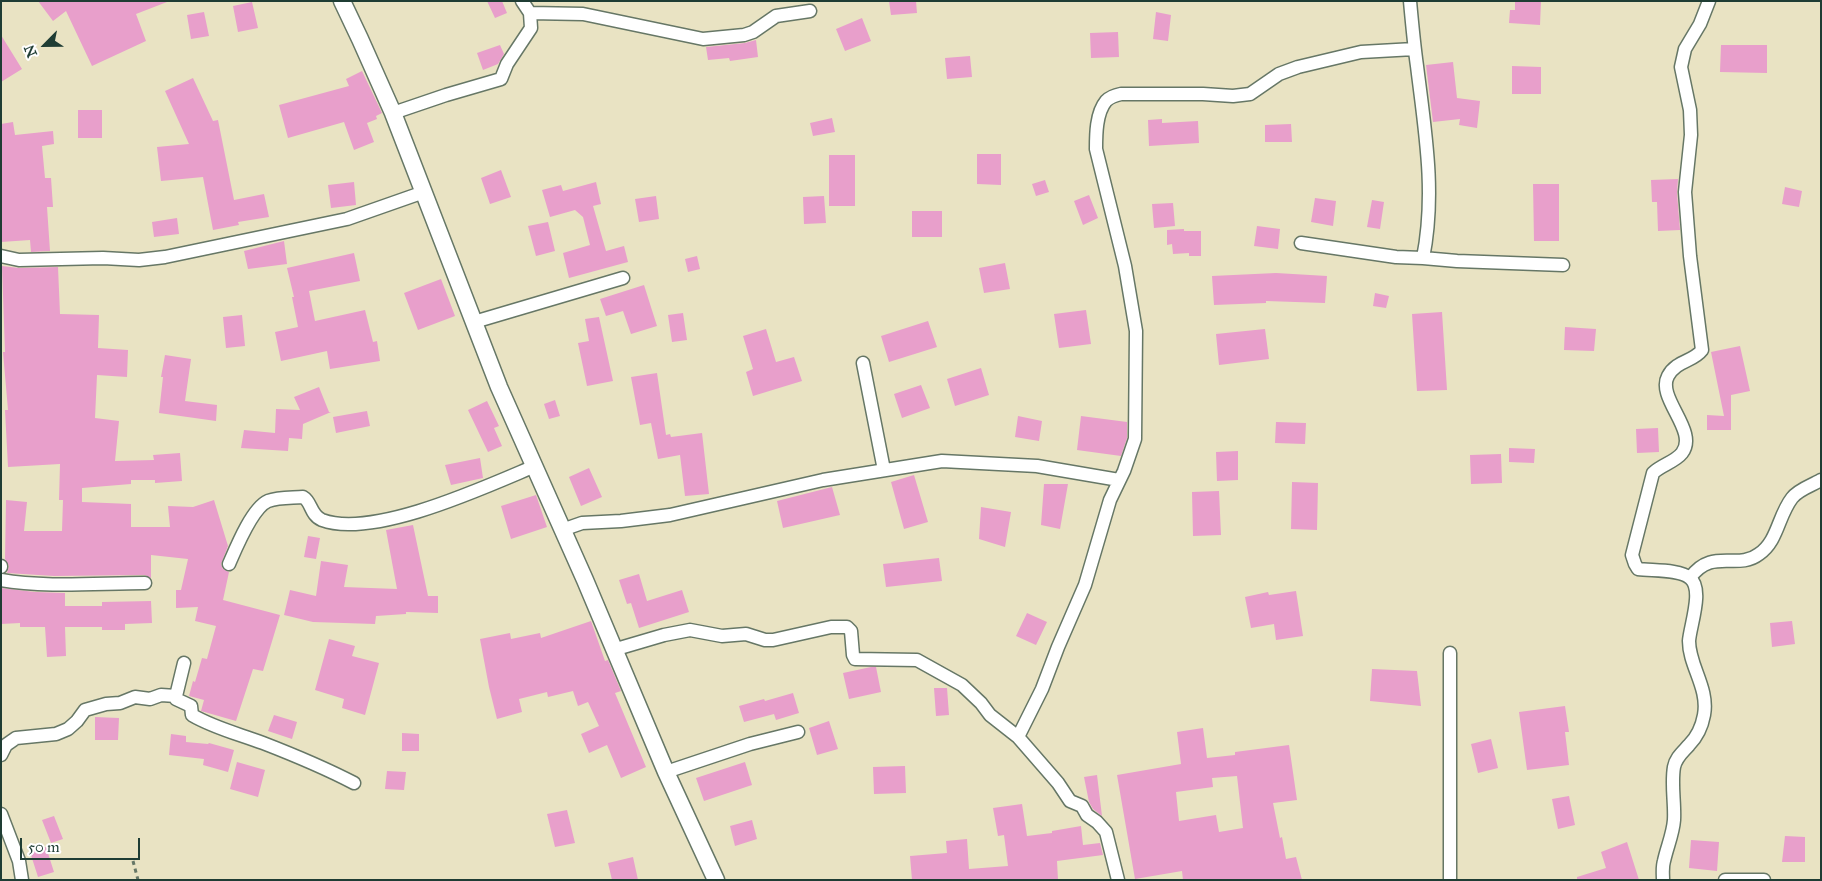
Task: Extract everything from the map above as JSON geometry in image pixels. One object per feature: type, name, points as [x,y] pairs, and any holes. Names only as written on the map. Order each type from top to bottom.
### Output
[{"type":"street","points":[[342,1],[393,113],[499,387],[585,580],[666,772],[716,880]]},
{"type":"street","points":[[393,113],[501,79],[506,64],[531,28],[530,13],[522,1]]},
{"type":"street","points":[[1410,1],[1414,49],[1429,155],[1430,181],[1427,238],[1423,258]]},
{"type":"street","points":[[1663,880],[1663,863],[1671,839],[1674,821],[1674,767],[1679,755],[1690,745],[1699,730],[1704,714],[1705,698],[1689,647],[1696,593],[1694,583],[1690,578],[1680,574],[1638,569],[1632,555],[1653,473],[1658,468],[1678,457],[1684,451],[1685,446],[1686,437],[1668,392],[1667,378],[1680,363],[1700,353],[1702,350],[1691,264],[1685,192],[1690,136],[1690,110],[1681,67],[1685,48],[1700,24],[1709,1]]},
{"type":"street","points":[[530,13],[583,14],[703,40],[744,35],[753,32],[776,16],[810,11]]},
{"type":"street","points":[[1018,737],[1034,707],[1083,592],[1110,500],[1124,471],[1135,439],[1137,348],[1125,266],[1096,149],[1096,132],[1106,101],[1112,96],[1121,94],[1233,96],[1250,94],[1279,74],[1298,67],[1360,52],[1414,49]]},
{"type":"street","points":[[1,256],[19,260],[103,258],[139,260],[165,257],[347,219],[424,192]]},
{"type":"street","points":[[1301,243],[1396,257],[1563,264]]},
{"type":"street","points":[[474,322],[623,278]]},
{"type":"street","points":[[863,363],[884,470]]},
{"type":"street","points":[[562,530],[582,523],[622,521],[670,515],[823,480],[942,461],[994,462],[1037,466],[1119,480]]},
{"type":"street","points":[[229,564],[252,518],[262,504],[278,498],[304,497],[308,501],[312,512],[319,519],[332,523],[358,523],[407,514],[449,501],[535,466]]},
{"type":"street","points":[[1690,578],[1696,570],[1706,563],[1747,559],[1761,553],[1776,533],[1791,500],[1801,490],[1821,480]]},
{"type":"street","points":[[1,580],[16,583],[145,583]]},
{"type":"street","points":[[613,650],[664,635],[690,630],[722,636],[746,634],[765,640],[773,640],[832,627],[847,627],[851,631],[855,659],[920,661],[962,685],[981,703],[990,715],[1018,737],[1058,783],[1070,801],[1082,806],[1087,815],[1106,832],[1118,880]]},
{"type":"street","points":[[1450,653],[1450,880]]},
{"type":"street","points":[[184,663],[176,699],[191,706],[192,715],[207,724],[330,770],[354,783]]},
{"type":"street","points":[[1,755],[6,745],[16,738],[56,734],[68,729],[85,710],[106,704],[120,703],[135,697],[150,699],[161,695],[176,696]]},
{"type":"street","points":[[666,772],[750,744],[798,732]]},
{"type":"street","points":[[1,814],[19,862],[22,880]]},
{"type":"street","points":[[1725,880],[1764,880]]},
{"type":"path","points":[[133,861],[138,880]]},
{"type":"building","points":[[38,1],[167,2],[136,14],[146,41],[92,66],[66,11],[53,21]]},
{"type":"building","points":[[487,1],[502,1],[507,13],[495,18]]},
{"type":"building","points":[[889,1],[916,1],[917,13],[891,15]]},
{"type":"building","points":[[1515,1],[1541,1],[1540,25],[1509,23],[1510,10],[1515,10]]},
{"type":"building","points":[[252,2],[258,28],[238,32],[233,6]]},
{"type":"building","points":[[204,12],[209,36],[191,39],[187,15]]},
{"type":"building","points":[[1156,12],[1171,15],[1168,41],[1153,39]]},
{"type":"building","points":[[862,18],[871,41],[845,51],[836,29]]},
{"type":"building","points":[[1118,32],[1119,57],[1091,58],[1090,33]]},
{"type":"building","points":[[1,35],[22,69],[1,82]]},
{"type":"building","points":[[756,40],[758,57],[730,61],[729,58],[708,60],[706,47]]},
{"type":"building","points":[[500,45],[504,54],[498,64],[483,70],[477,53]]},
{"type":"building","points":[[1721,45],[1767,45],[1767,73],[1720,72]]},
{"type":"building","points":[[970,56],[972,77],[947,79],[945,58]]},
{"type":"building","points":[[1453,62],[1457,98],[1480,101],[1477,128],[1459,125],[1460,119],[1433,122],[1426,65]]},
{"type":"building","points":[[1512,66],[1541,67],[1541,94],[1512,94]]},
{"type":"building","points":[[362,71],[382,113],[376,116],[377,119],[367,123],[374,142],[354,150],[344,122],[288,138],[279,105],[349,86],[346,79]]},
{"type":"building","points":[[193,78],[213,121],[218,120],[234,200],[264,194],[269,217],[238,222],[239,225],[213,230],[203,177],[161,181],[157,147],[189,144],[165,91]]},
{"type":"building","points":[[78,110],[102,110],[102,138],[78,138]]},
{"type":"building","points":[[832,118],[835,132],[813,136],[810,123]]},
{"type":"building","points":[[1162,119],[1162,123],[1198,121],[1199,143],[1149,146],[1148,120]]},
{"type":"building","points":[[13,122],[15,135],[53,131],[54,144],[42,146],[45,178],[51,178],[53,207],[47,207],[50,251],[31,252],[30,240],[1,242],[1,124]]},
{"type":"building","points":[[1291,124],[1292,142],[1265,142],[1265,125]]},
{"type":"building","points":[[977,154],[1001,154],[1001,185],[977,184]]},
{"type":"building","points":[[829,155],[855,155],[855,206],[829,206]]},
{"type":"building","points":[[501,170],[511,197],[490,204],[481,178]]},
{"type":"building","points":[[1678,179],[1677,193],[1680,230],[1658,231],[1657,202],[1652,202],[1651,180]]},
{"type":"building","points":[[1045,180],[1049,192],[1036,196],[1032,184]]},
{"type":"building","points":[[354,182],[356,205],[331,208],[328,185]]},
{"type":"building","points":[[596,182],[601,204],[593,206],[606,251],[624,246],[628,262],[569,278],[563,253],[590,245],[583,217],[575,210],[550,217],[542,190],[561,185],[563,191]]},
{"type":"building","points":[[1533,184],[1559,184],[1559,241],[1534,241]]},
{"type":"building","points":[[1785,187],[1802,191],[1799,207],[1782,204]]},
{"type":"building","points":[[1089,195],[1098,218],[1083,225],[1074,201]]},
{"type":"building","points":[[656,196],[659,219],[639,222],[635,199]]},
{"type":"building","points":[[824,196],[826,223],[804,224],[803,197]]},
{"type":"building","points":[[1315,198],[1336,201],[1333,226],[1311,222]]},
{"type":"building","points":[[1372,200],[1384,202],[1380,229],[1367,227]]},
{"type":"building","points":[[1173,203],[1175,226],[1154,228],[1152,204]]},
{"type":"building","points":[[912,211],[942,211],[942,237],[912,237]]},
{"type":"building","points":[[177,218],[179,234],[154,237],[152,222]]},
{"type":"building","points":[[548,222],[555,251],[536,256],[528,226]]},
{"type":"building","points":[[1257,226],[1280,229],[1278,249],[1254,246]]},
{"type":"building","points":[[1184,229],[1184,231],[1201,231],[1201,256],[1189,256],[1189,253],[1173,254],[1172,244],[1167,245],[1167,230]]},
{"type":"building","points":[[284,241],[287,264],[248,269],[244,251]]},
{"type":"building","points":[[354,253],[360,281],[309,291],[315,321],[365,310],[373,342],[377,341],[380,361],[330,369],[327,351],[281,361],[275,332],[298,327],[292,297],[294,297],[287,268]]},
{"type":"building","points":[[697,256],[700,269],[688,272],[685,259]]},
{"type":"building","points":[[1005,263],[1010,289],[984,293],[979,268]]},
{"type":"building","points":[[2,266],[19,268],[58,267],[60,314],[99,315],[98,348],[128,350],[127,377],[97,375],[95,418],[119,421],[115,461],[154,460],[153,455],[180,453],[182,481],[155,483],[155,480],[131,480],[131,484],[82,488],[82,502],[131,504],[131,527],[170,527],[168,506],[193,507],[214,500],[228,546],[221,564],[223,569],[229,572],[223,600],[280,615],[263,671],[253,669],[236,721],[201,711],[204,700],[189,696],[202,658],[207,659],[216,626],[195,621],[198,607],[176,608],[176,590],[181,590],[188,559],[151,555],[151,578],[145,575],[54,576],[7,573],[9,566],[5,559],[6,500],[27,502],[24,531],[62,531],[63,500],[59,500],[60,464],[8,467],[5,410],[8,410],[3,352],[5,352]]},
{"type":"building","points":[[1276,273],[1327,276],[1325,303],[1266,301],[1266,303],[1214,305],[1212,276]]},
{"type":"building","points":[[441,279],[455,316],[418,330],[404,293]]},
{"type":"building","points":[[644,285],[657,326],[631,334],[623,311],[606,316],[600,299]]},
{"type":"building","points":[[1375,293],[1389,296],[1386,308],[1373,306]]},
{"type":"building","points":[[1086,310],[1091,344],[1059,348],[1054,314]]},
{"type":"building","points":[[1442,312],[1447,390],[1417,391],[1412,314]]},
{"type":"building","points":[[683,313],[687,340],[672,342],[668,315]]},
{"type":"building","points":[[242,315],[245,346],[226,348],[223,317]]},
{"type":"building","points":[[599,317],[613,381],[587,386],[578,343],[589,341],[585,319]]},
{"type":"building","points":[[928,321],[937,347],[889,362],[881,336]]},
{"type":"building","points":[[1565,327],[1596,329],[1594,351],[1564,350]]},
{"type":"building","points":[[766,329],[776,362],[794,357],[802,381],[753,396],[746,372],[753,369],[743,336]]},
{"type":"building","points":[[1265,329],[1269,359],[1219,365],[1216,334]]},
{"type":"building","points":[[1740,346],[1750,391],[1731,395],[1731,430],[1707,430],[1707,415],[1724,416],[1711,352]]},
{"type":"building","points":[[165,355],[191,359],[185,401],[217,405],[216,421],[159,413],[163,377],[161,377]]},
{"type":"building","points":[[981,368],[989,395],[955,406],[947,379]]},
{"type":"building","points":[[657,373],[666,435],[670,434],[671,437],[702,433],[709,494],[685,496],[680,455],[658,459],[651,423],[640,425],[631,377]]},
{"type":"building","points":[[921,385],[930,408],[902,418],[894,394]]},
{"type":"building","points":[[319,387],[329,412],[331,412],[303,424],[302,439],[289,438],[288,451],[241,448],[244,430],[275,433],[276,409],[300,410],[294,397]]},
{"type":"building","points":[[555,400],[560,416],[549,419],[544,404]]},
{"type":"building","points":[[487,401],[499,426],[494,428],[502,446],[488,452],[468,410]]},
{"type":"building","points":[[367,411],[370,426],[336,433],[333,417]]},
{"type":"building","points":[[1018,416],[1042,421],[1039,441],[1015,437]]},
{"type":"building","points":[[1081,416],[1127,422],[1127,438],[1121,456],[1077,450]]},
{"type":"building","points":[[1276,422],[1306,423],[1305,444],[1275,443]]},
{"type":"building","points":[[1658,428],[1659,452],[1637,453],[1636,429]]},
{"type":"building","points":[[1509,448],[1535,449],[1534,463],[1509,462]]},
{"type":"building","points":[[1238,451],[1238,480],[1217,481],[1216,452]]},
{"type":"building","points":[[1501,454],[1502,483],[1471,484],[1470,455]]},
{"type":"building","points":[[480,458],[483,478],[451,485],[445,465]]},
{"type":"building","points":[[589,468],[602,497],[581,506],[569,477]]},
{"type":"building","points":[[914,475],[928,522],[904,529],[891,482]]},
{"type":"building","points":[[1292,482],[1318,483],[1317,530],[1291,529]]},
{"type":"building","points":[[1044,484],[1068,484],[1060,529],[1041,525]]},
{"type":"building","points":[[832,487],[840,515],[783,528],[777,501]]},
{"type":"building","points":[[1219,491],[1221,535],[1193,536],[1192,492]]},
{"type":"building","points":[[536,495],[547,527],[511,539],[501,506]]},
{"type":"building","points":[[981,507],[1011,512],[1005,547],[979,539]]},
{"type":"building","points":[[413,525],[428,596],[438,596],[438,613],[406,612],[406,614],[376,616],[375,624],[313,622],[284,615],[290,590],[316,596],[321,561],[348,565],[344,587],[397,589],[386,530]]},
{"type":"building","points":[[308,536],[320,538],[316,559],[304,557]]},
{"type":"building","points":[[939,558],[942,581],[886,587],[883,564]]},
{"type":"building","points":[[639,574],[647,601],[682,590],[689,612],[639,628],[631,603],[627,604],[619,580]]},
{"type":"building","points":[[1,588],[65,593],[65,606],[102,606],[102,602],[151,601],[152,623],[125,624],[125,630],[102,630],[102,627],[65,627],[66,656],[47,657],[45,627],[20,627],[20,623],[1,624]]},
{"type":"building","points":[[1296,591],[1303,636],[1276,640],[1274,624],[1251,628],[1245,597],[1268,592],[1269,595]]},
{"type":"building","points":[[1027,613],[1047,622],[1036,645],[1016,636]]},
{"type":"building","points":[[591,621],[605,661],[608,660],[621,691],[615,693],[646,767],[621,778],[607,745],[589,753],[581,734],[599,726],[588,702],[578,706],[573,691],[548,697],[547,692],[519,699],[522,712],[497,719],[489,687],[480,639],[510,633],[511,639],[540,633],[541,638]]},
{"type":"building","points":[[1792,621],[1795,644],[1772,647],[1770,623]]},
{"type":"building","points":[[329,639],[355,646],[352,656],[379,663],[365,715],[342,708],[344,699],[315,690]]},
{"type":"building","points":[[876,667],[881,692],[849,699],[843,673]]},
{"type":"building","points":[[1372,669],[1417,671],[1421,706],[1370,701]]},
{"type":"building","points":[[934,688],[947,688],[949,715],[936,716]]},
{"type":"building","points":[[793,693],[799,713],[776,720],[774,714],[744,722],[739,706]]},
{"type":"building","points":[[1565,706],[1569,732],[1565,732],[1569,765],[1527,770],[1519,712]]},
{"type":"building","points":[[274,715],[297,722],[292,739],[268,731]]},
{"type":"building","points":[[95,717],[119,718],[118,740],[95,740]]},
{"type":"building","points":[[829,721],[838,749],[817,755],[809,728]]},
{"type":"building","points":[[1203,728],[1207,758],[1235,755],[1235,752],[1289,745],[1297,800],[1273,803],[1286,859],[1296,857],[1302,880],[1183,880],[1182,871],[1135,879],[1117,775],[1181,764],[1177,732]],"holes":[[[1237,776],[1243,828],[1219,832],[1216,815],[1179,821],[1176,792],[1213,787],[1212,778]]]},
{"type":"building","points":[[402,733],[419,734],[419,751],[402,751]]},
{"type":"building","points":[[171,734],[186,736],[186,742],[209,743],[234,750],[228,772],[203,765],[204,759],[169,755]]},
{"type":"building","points":[[1491,739],[1498,768],[1478,773],[1471,744]]},
{"type":"building","points":[[237,762],[265,770],[258,797],[230,789]]},
{"type":"building","points":[[745,762],[752,785],[704,801],[696,778]]},
{"type":"building","points":[[905,766],[906,793],[874,794],[873,767]]},
{"type":"building","points":[[387,771],[406,772],[404,790],[385,789]]},
{"type":"building","points":[[1097,775],[1102,816],[1093,809],[1089,802],[1084,777]]},
{"type":"building","points":[[1569,796],[1575,825],[1558,829],[1552,799]]},
{"type":"building","points":[[1022,804],[1027,836],[1052,833],[1052,831],[1081,826],[1083,845],[1100,843],[1103,855],[1057,861],[1058,880],[912,880],[910,856],[947,853],[946,841],[967,839],[969,869],[1008,866],[1004,835],[998,836],[993,808]]},
{"type":"building","points":[[567,810],[575,843],[555,847],[547,814]]},
{"type":"building","points":[[54,816],[63,839],[51,843],[42,820]]},
{"type":"building","points":[[752,820],[757,839],[735,846],[730,826]]},
{"type":"building","points":[[1785,836],[1805,837],[1805,862],[1782,862]]},
{"type":"building","points":[[1691,840],[1719,842],[1717,871],[1689,868]]},
{"type":"building","points":[[1627,842],[1639,880],[1577,880],[1577,877],[1606,868],[1601,852]]},
{"type":"building","points":[[46,847],[54,872],[38,877],[30,852]]},
{"type":"building","points":[[633,857],[638,880],[612,880],[608,863]]}]
